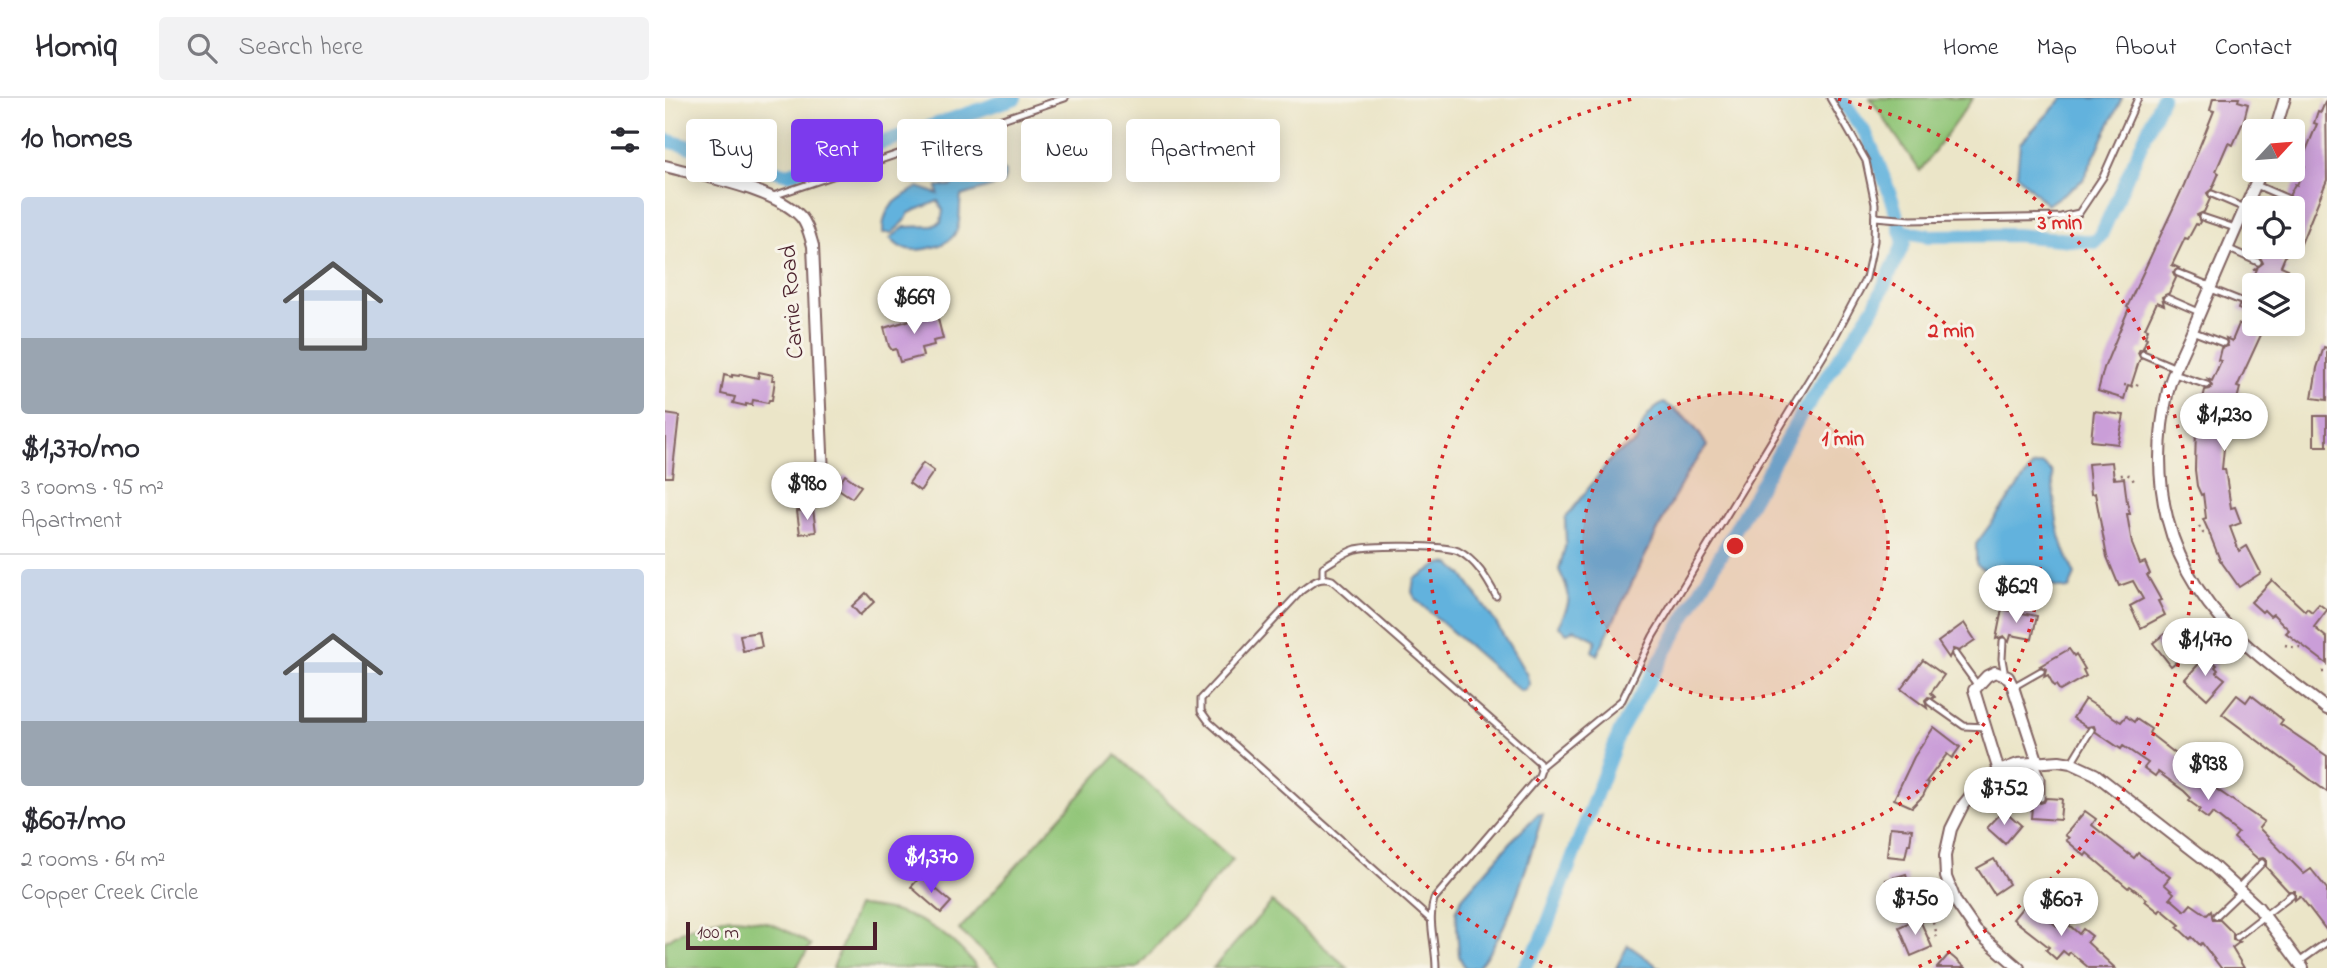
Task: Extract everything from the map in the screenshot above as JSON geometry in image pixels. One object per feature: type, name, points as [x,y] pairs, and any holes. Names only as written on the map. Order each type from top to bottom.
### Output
[{"type":"street","points":[[2279,119],[2285,98]]},
{"type":"street","name":"Carrie Road","points":[[665,166],[771,197],[790,206],[803,219],[813,246],[823,475]]},
{"type":"street","points":[[2253,196],[2257,182]]},
{"type":"street","points":[[2242,221],[2227,248],[2169,387],[2161,426],[2159,466],[2169,530],[2188,574],[2237,635],[2327,709]]},
{"type":"street","points":[[1999,771],[1974,690],[1995,672],[2005,676],[2013,687],[2036,763]]},
{"type":"street","points":[[2019,968],[1976,931],[1956,902],[1946,877],[1945,856],[1951,829],[1962,806],[1975,790],[1999,771],[2018,764],[2059,761],[2071,763],[2095,774],[2212,865],[2263,914],[2301,965]]},
{"type":"lane","points":[[771,197],[1065,98]]},
{"type":"lane","points":[[1540,768],[1622,700],[1653,636],[1833,340],[1865,278],[1874,242],[1875,204],[1866,161],[1830,98]]},
{"type":"lane","points":[[1875,217],[1911,220],[2061,218],[2079,213],[2103,177],[2138,98]]},
{"type":"lane","points":[[2256,185],[2281,196]]},
{"type":"lane","points":[[2212,194],[2242,207]]},
{"type":"lane","points":[[2202,217],[2236,229]]},
{"type":"lane","points":[[2227,248],[2258,262]]},
{"type":"lane","points":[[2178,273],[2241,301]]},
{"type":"lane","points":[[2167,298],[2199,312]]},
{"type":"lane","points":[[2192,331],[2223,343]]},
{"type":"lane","points":[[2143,354],[2207,385]]},
{"type":"lane","points":[[1324,577],[1323,567],[1355,549],[1412,546],[1457,551],[1485,575],[1496,596]]},
{"type":"lane","points":[[1431,920],[1209,722],[1201,711],[1201,699],[1301,591],[1324,577],[1332,580],[1539,762],[1539,776],[1434,899],[1431,920],[1436,968]]},
{"type":"lane","points":[[2003,641],[2005,676]]},
{"type":"lane","points":[[1955,654],[1978,686]]},
{"type":"lane","points":[[2013,687],[2041,671]]},
{"type":"lane","points":[[1930,702],[1964,726],[1986,727]]},
{"type":"lane","points":[[2071,763],[2091,730]]},
{"type":"lane","points":[[2036,763],[2041,779],[2041,798]]},
{"type":"lane","points":[[2216,916],[2262,863]]},
{"type":"lane","points":[[2237,937],[2263,914],[2291,895]]},
{"type":"lane","points":[[2301,965],[2327,942]]},
{"type":"path","points":[[2124,385],[2136,387],[2139,380]]},
{"type":"path","points":[[2114,477],[2126,474],[2131,476],[2135,483]]},
{"type":"path","points":[[2199,526],[2203,533],[2214,536]]},
{"type":"path","points":[[2285,645],[2296,648],[2304,646]]},
{"type":"path","points":[[1910,895],[1920,889],[1919,879]]},
{"type":"path","points":[[1928,939],[1937,934],[1932,919]]},
{"type":"green space","points":[[1870,98],[1973,98],[1920,171]]},
{"type":"green space","points":[[1116,755],[1233,860],[1137,968],[1001,968],[959,930]]},
{"type":"green space","points":[[1272,902],[1348,968],[1213,968]]},
{"type":"green space","points":[[857,906],[892,911],[924,923],[952,942],[977,968],[833,968]]},
{"type":"green space","points":[[724,918],[749,919],[770,924],[811,945],[796,968],[665,968],[665,941],[693,926]]},
{"type":"water","points":[[2063,98],[2122,98],[2083,180],[2047,205],[2017,175],[2020,143]]},
{"type":"water","points":[[957,182],[1003,182],[961,196],[957,230],[948,241],[941,244],[925,249],[910,249],[899,247],[890,238],[905,227],[933,226],[941,222],[943,211],[938,201],[909,213],[905,221],[892,233],[883,233],[888,210],[904,195],[918,187],[938,194],[937,186],[950,186]]},
{"type":"water","points":[[1664,403],[1689,422],[1707,446],[1674,497],[1597,655],[1592,651],[1596,640],[1575,629],[1567,633],[1558,626],[1569,598],[1559,570],[1566,543],[1565,519],[1614,455],[1636,443],[1646,419]]},
{"type":"water","points":[[2043,464],[2052,472],[2057,525],[2075,575],[2069,589],[2054,587],[2041,575],[1989,572],[1976,564],[1976,544],[2033,466]]},
{"type":"water","points":[[1442,563],[1450,564],[1461,573],[1496,623],[1527,675],[1529,684],[1525,690],[1520,691],[1416,600],[1412,592],[1414,579]]},
{"type":"water","points":[[1538,814],[1543,814],[1524,874],[1499,935],[1477,968],[1465,968],[1459,956],[1456,911],[1462,898]]},
{"type":"water","points":[[1628,945],[1660,968],[1616,968]]},
{"type":"building","points":[[2213,98],[2239,98],[2238,101],[2248,104],[2233,145],[2228,143],[2216,171],[2219,173],[2212,189],[2207,193],[2210,199],[2204,212],[2197,215],[2200,222],[2196,224],[2188,239],[2185,238],[2172,265],[2179,268],[2173,272],[2176,278],[2169,293],[2162,297],[2164,305],[2157,302],[2145,328],[2148,329],[2143,348],[2146,349],[2140,349],[2138,353],[2141,359],[2131,386],[2128,385],[2124,399],[2098,391],[2104,368],[2129,308],[2127,307],[2184,185],[2214,111],[2210,110]]},
{"type":"building","points":[[2326,100],[2327,180],[2305,234],[2305,196],[2290,194],[2295,184],[2305,182],[2305,153],[2317,124],[2314,123],[2318,111],[2321,112]]},
{"type":"building","points":[[2261,259],[2284,259],[2281,266],[2288,269],[2286,273],[2255,273],[2255,269],[2263,263]]},
{"type":"building","points":[[930,314],[937,315],[943,339],[933,341],[934,345],[921,348],[923,356],[900,362],[896,349],[892,350],[889,346],[884,328]]},
{"type":"building","points":[[2239,324],[2242,324],[2242,336],[2260,336],[2237,387],[2240,388],[2235,407],[2223,404],[2218,427],[2226,427],[2222,469],[2225,469],[2231,508],[2235,507],[2241,523],[2230,527],[2239,551],[2247,546],[2261,573],[2239,587],[2220,560],[2203,519],[2206,518],[2203,494],[2201,495],[2197,486],[2195,470],[2196,428],[2205,390],[2212,386],[2208,379],[2212,381],[2221,361],[2218,360],[2221,348],[2228,346],[2226,338],[2232,341]]},
{"type":"building","points":[[2324,347],[2327,348],[2327,400],[2312,398]]},
{"type":"building","points":[[759,372],[773,375],[772,380],[775,380],[772,400],[768,403],[753,400],[752,405],[746,406],[733,403],[735,397],[721,394],[724,375],[732,377],[740,374],[758,378]]},
{"type":"building","points":[[2094,411],[2124,415],[2118,444],[2091,441]]},
{"type":"building","points":[[665,414],[679,416],[672,477],[665,477]]},
{"type":"building","points":[[2314,416],[2327,416],[2327,446],[2314,446]]},
{"type":"building","points":[[2112,462],[2114,479],[2124,478],[2132,544],[2140,564],[2145,562],[2150,574],[2147,575],[2161,600],[2158,601],[2165,615],[2141,628],[2130,606],[2143,599],[2133,581],[2119,586],[2107,557],[2095,493],[2091,494],[2088,464]]},
{"type":"building","points":[[923,463],[934,471],[920,491],[909,483]]},
{"type":"building","points":[[845,475],[861,486],[852,498],[837,488]]},
{"type":"building","points":[[813,509],[816,532],[800,534],[797,511]]},
{"type":"building","points":[[2272,580],[2305,611],[2307,608],[2312,612],[2319,604],[2327,610],[2314,627],[2327,638],[2327,664],[2286,633],[2289,630],[2273,614],[2270,616],[2264,610],[2262,612],[2251,602]]},
{"type":"building","points":[[866,593],[874,602],[860,615],[852,606]]},
{"type":"building","points":[[2002,609],[2037,616],[2032,639],[2011,635],[2009,642],[2004,636],[1996,639]]},
{"type":"building","points":[[1964,623],[1975,640],[1959,651],[1953,649],[1949,658],[1938,642]]},
{"type":"building","points":[[2178,623],[2186,632],[2179,638],[2190,651],[2171,666],[2153,643]]},
{"type":"building","points":[[759,632],[762,647],[743,651],[740,635]]},
{"type":"building","points":[[2069,649],[2074,656],[2076,654],[2086,676],[2060,691],[2048,675],[2044,677],[2046,669],[2040,666]]},
{"type":"building","points":[[2206,656],[2217,665],[2216,672],[2225,679],[2207,699],[2185,679]]},
{"type":"building","points":[[1923,660],[1944,675],[1931,693],[1935,697],[1925,700],[1927,708],[1901,689]]},
{"type":"building","points":[[2237,695],[2246,702],[2251,695],[2283,720],[2280,724],[2327,756],[2327,792],[2222,714]]},
{"type":"building","points":[[2085,699],[2121,722],[2126,716],[2151,729],[2149,733],[2185,761],[2183,764],[2187,769],[2264,822],[2259,828],[2304,874],[2311,869],[2327,889],[2327,931],[2300,896],[2295,900],[2295,891],[2288,891],[2266,867],[2266,860],[2258,859],[2234,838],[2238,833],[2213,813],[2208,819],[2198,812],[2200,809],[2189,801],[2191,798],[2184,791],[2158,772],[2155,776],[2144,768],[2148,763],[2096,732],[2094,726],[2087,727],[2073,718]]},
{"type":"building","points":[[1934,727],[1960,747],[1952,758],[1947,754],[1926,782],[1929,783],[1923,796],[1912,807],[1894,799],[1914,757]]},
{"type":"building","points":[[2033,797],[2040,803],[2046,798],[2062,799],[2060,820],[2031,818]]},
{"type":"building","points":[[2004,810],[2021,825],[2005,844],[1987,828]]},
{"type":"building","points":[[2085,811],[2096,819],[2092,825],[2117,845],[2134,858],[2138,853],[2170,877],[2164,884],[2174,893],[2170,898],[2185,911],[2191,904],[2207,915],[2211,911],[2213,920],[2220,920],[2233,933],[2233,940],[2240,942],[2232,948],[2244,968],[2221,968],[2202,943],[2200,945],[2192,937],[2190,939],[2177,927],[2180,925],[2161,909],[2159,912],[2145,901],[2147,899],[2130,886],[2128,888],[2087,853],[2085,856],[2066,840],[2069,838],[2065,835]]},
{"type":"building","points":[[1890,827],[1912,829],[1905,858],[1887,856]]},
{"type":"building","points":[[1994,859],[2009,884],[1994,894],[1977,868]]},
{"type":"building","points":[[1906,874],[1912,904],[1894,908],[1886,880]]},
{"type":"building","points":[[921,876],[951,902],[941,913],[911,887]]},
{"type":"building","points":[[2027,902],[2063,931],[2069,925],[2079,934],[2083,929],[2092,936],[2087,942],[2115,968],[2089,968],[2070,952],[2068,955],[2063,951],[2056,959],[2046,950],[2049,947],[2013,919]]},
{"type":"building","points":[[1919,918],[1932,947],[1911,956],[1899,927]]},
{"type":"building","points":[[1949,954],[1954,958],[1965,968],[1937,968]]},
{"type":"waterway","points":[[665,140],[788,174],[1015,98]]},
{"type":"waterway","points":[[1524,968],[1541,941],[1620,731],[1800,416],[1874,307],[1904,243],[1893,202],[1866,134],[1840,98]]},
{"type":"waterway","points":[[1900,231],[1929,236],[2015,235],[2095,242],[2101,235],[2162,98]]}]
